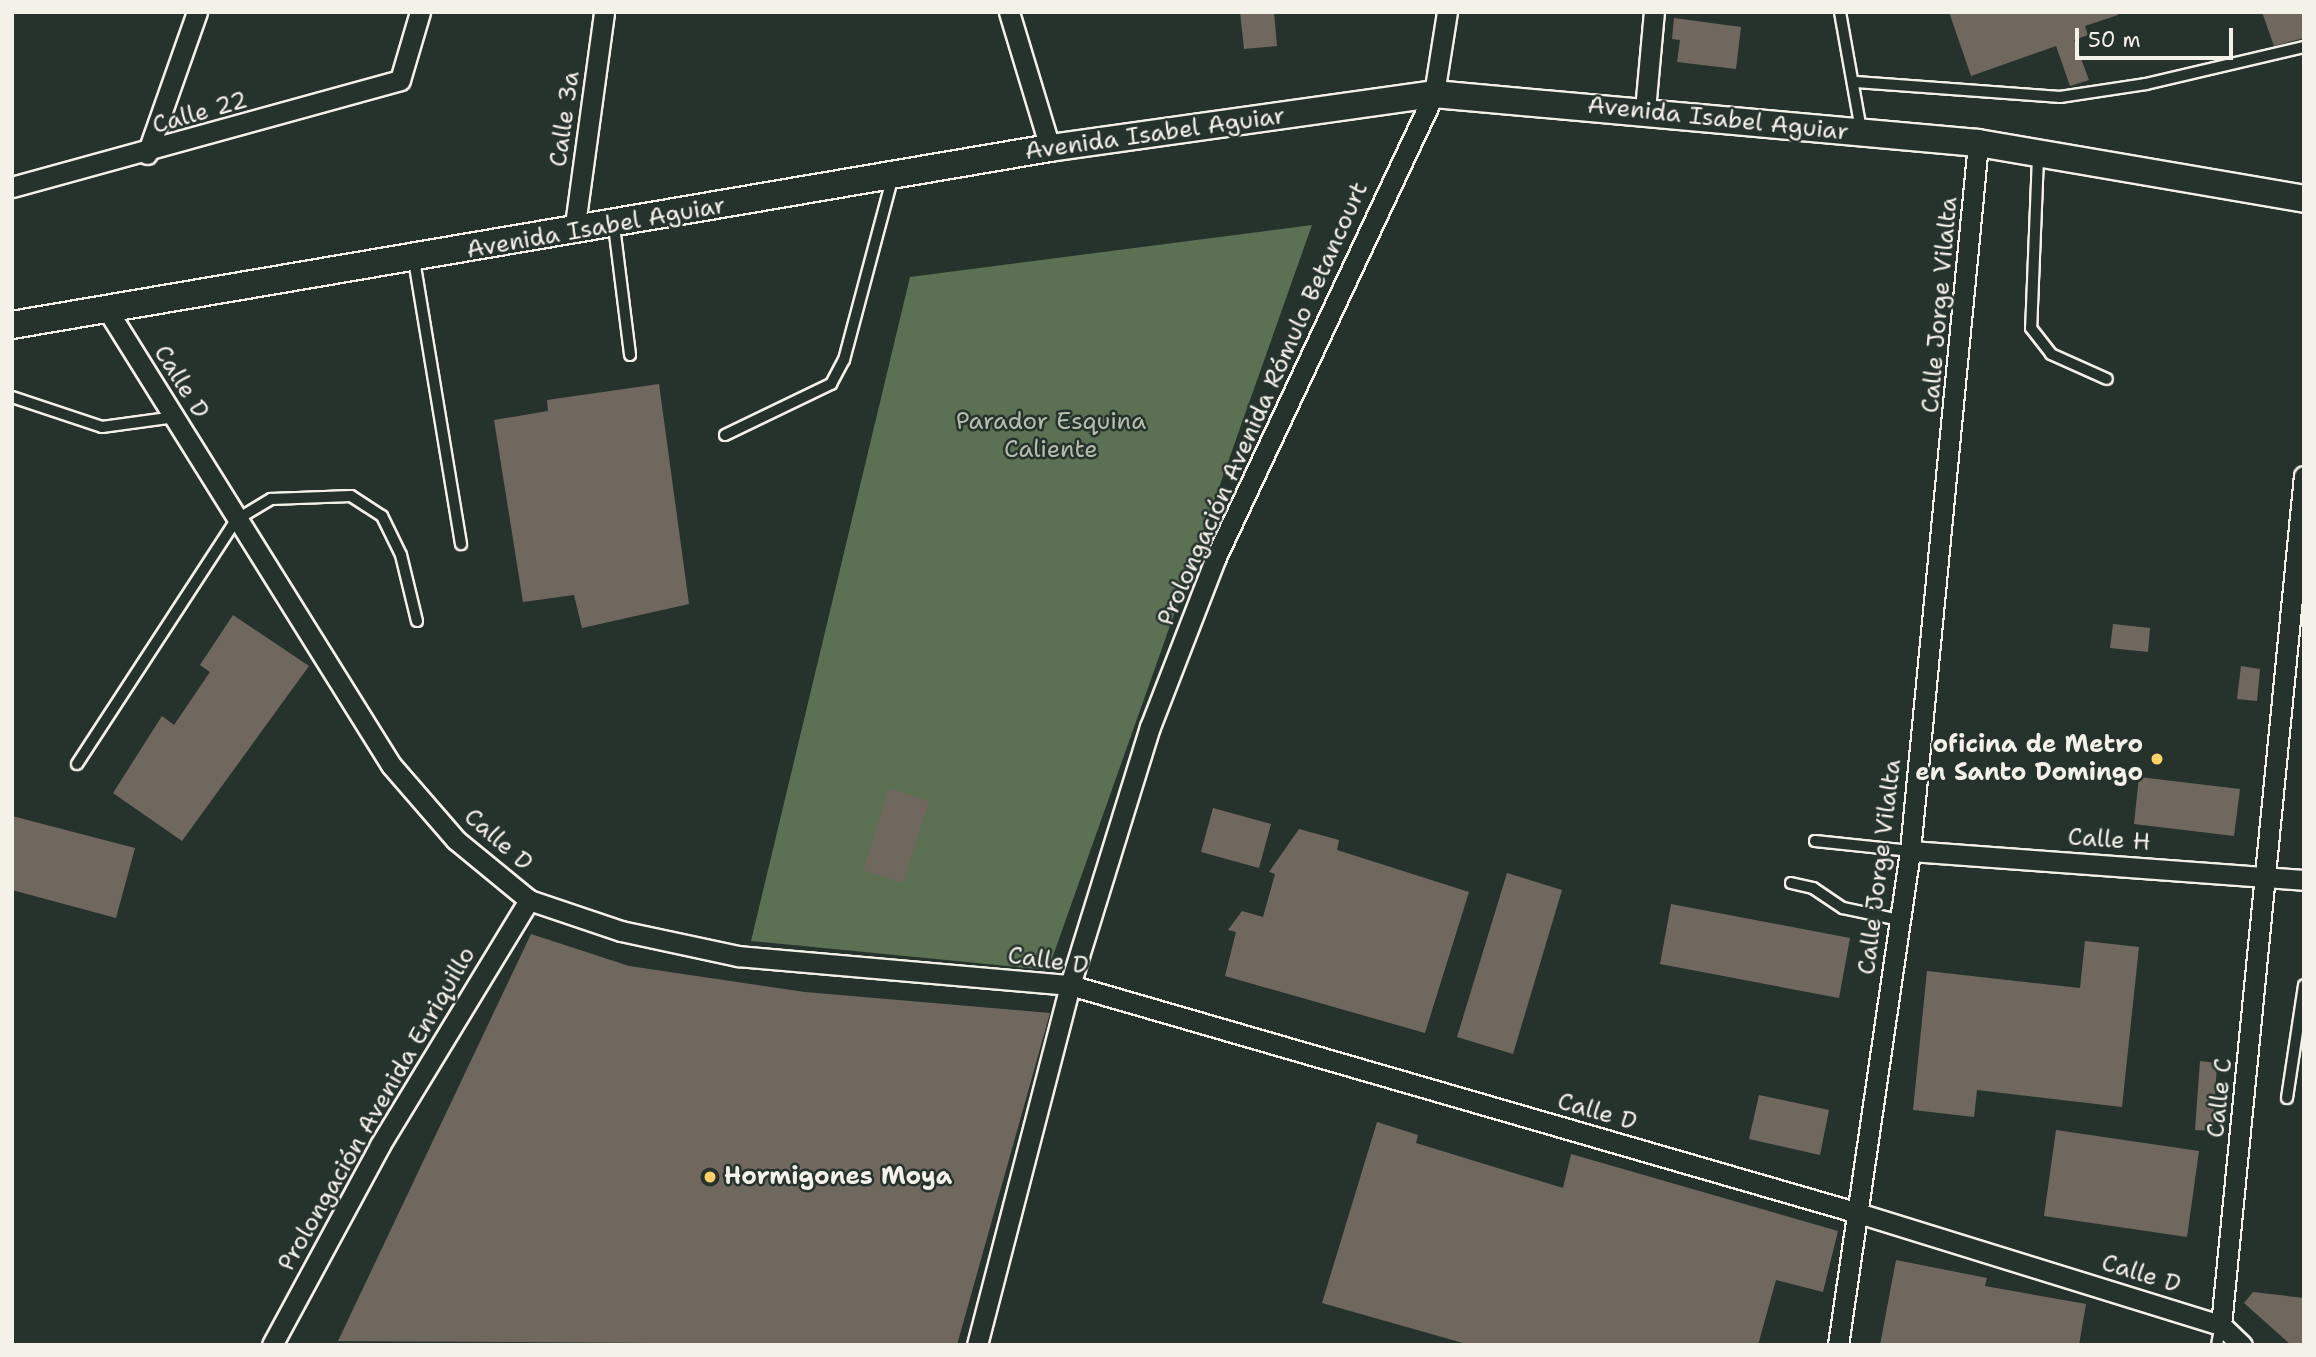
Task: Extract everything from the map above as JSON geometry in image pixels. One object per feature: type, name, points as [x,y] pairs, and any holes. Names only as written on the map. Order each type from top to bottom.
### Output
[{"type":"main road","name":"Avenida Isabel Aguiar","points":[[12,325],[614,226],[1050,148],[1434,94],[1645,110],[1861,134],[1978,143],[2304,199]]},
{"type":"street","points":[[147,154],[197,12]]},
{"type":"street","name":"Calle 22","points":[[12,187],[147,154],[400,80],[420,12]]},
{"type":"street","name":"Calle 3a","points":[[574,232],[604,12]]},
{"type":"street","points":[[1009,12],[1050,148]]},
{"type":"street","name":"Prolongación Avenida Rómulo Betancourt","points":[[977,1345],[1070,985],[1150,727],[1215,559],[1434,94],[1447,12]]},
{"type":"street","points":[[1645,110],[1654,12]]},
{"type":"street","name":"Calle Jorge Vilalta","points":[[1838,1345],[1855,1212],[1910,851],[1978,143]]},
{"type":"street","name":"Calle D","points":[[108,311],[391,765],[456,840],[529,900],[621,931],[738,956],[1070,985],[1855,1212],[2221,1325],[2242,1345]]},
{"type":"street","name":"Calle C","points":[[2221,1325],[2268,877],[2304,476]]},
{"type":"street","name":"Calle H","points":[[1910,851],[2304,880]]},
{"type":"street","name":"Prolongación Avenida Enriquillo","points":[[272,1345],[386,1133],[529,900]]},
{"type":"lane","points":[[1840,12],[1856,82],[1861,134]]},
{"type":"lane","points":[[1856,82],[2060,97],[2146,84],[2304,47]]},
{"type":"lane","points":[[2039,153],[2031,328],[2060,360],[2107,379]]},
{"type":"lane","points":[[725,436],[831,384],[844,360],[894,176]]},
{"type":"lane","points":[[614,226],[630,355]]},
{"type":"lane","points":[[414,260],[461,544]]},
{"type":"lane","points":[[12,397],[102,428],[175,417]]},
{"type":"lane","points":[[77,764],[236,520],[271,499],[351,496],[382,516],[401,555],[417,621]]},
{"type":"lane","points":[[1815,841],[1910,851]]},
{"type":"lane","points":[[1791,883],[1813,888],[1843,908],[1899,920]]},
{"type":"lane","points":[[2287,1098],[2304,985]]},
{"type":"lane","points":[[2217,1345],[2221,1325]]},
{"type":"green space","name":"Parador Esquina Caliente","points":[[1312,225],[1048,970],[751,941],[910,277]]},
{"type":"building","points":[[1240,12],[1274,12],[1277,46],[1244,49]]},
{"type":"building","points":[[1949,12],[2117,12],[2118,15],[2085,26],[2088,35],[2074,40],[2089,80],[2070,86],[2056,46],[1971,76]]},
{"type":"building","points":[[2262,12],[2304,12],[2304,38],[2274,46]]},
{"type":"building","points":[[1674,18],[1741,27],[1736,69],[1677,62],[1680,40],[1672,39]]},
{"type":"building","points":[[659,384],[689,604],[582,628],[574,595],[523,602],[494,420],[548,411],[547,400]]},
{"type":"building","points":[[233,615],[309,666],[182,841],[113,793],[162,716],[174,725],[210,672],[200,665]]},
{"type":"building","points":[[2113,624],[2150,628],[2148,652],[2110,648]]},
{"type":"building","points":[[2241,666],[2260,669],[2257,701],[2237,699]]},
{"type":"building","points":[[2139,777],[2240,789],[2234,836],[2134,824]]},
{"type":"building","points":[[889,788],[929,801],[903,883],[863,870]]},
{"type":"building","points":[[1213,808],[1271,824],[1259,868],[1201,852]]},
{"type":"building","points":[[12,816],[135,848],[116,918],[12,890]]},
{"type":"building","points":[[1299,829],[1339,840],[1337,850],[1469,892],[1425,1033],[1225,976],[1236,932],[1228,930],[1242,911],[1263,917],[1275,874],[1269,872]]},
{"type":"building","points":[[1507,873],[1562,890],[1513,1054],[1457,1037]]},
{"type":"building","points":[[1671,904],[1850,938],[1839,998],[1660,964]]},
{"type":"building","name":"Hormigones Moya","points":[[531,934],[629,966],[805,992],[1050,1013],[957,1345],[338,1341]]},
{"type":"building","points":[[2085,941],[2139,947],[2122,1107],[1977,1090],[1974,1117],[1913,1110],[1927,971],[2080,988]]},
{"type":"building","points":[[2200,1061],[2217,1063],[2213,1131],[2195,1130]]},
{"type":"building","points":[[1759,1095],[1829,1110],[1820,1155],[1749,1139]]},
{"type":"building","points":[[1377,1122],[1418,1135],[1416,1143],[1563,1188],[1571,1154],[1838,1231],[1823,1292],[1776,1280],[1758,1345],[1470,1345],[1322,1303]]},
{"type":"building","points":[[2056,1130],[2199,1151],[2187,1237],[2044,1216]]},
{"type":"building","points":[[1896,1260],[1987,1278],[1985,1286],[2086,1304],[2079,1345],[1880,1345]]},
{"type":"building","points":[[2253,1292],[2304,1298],[2304,1345],[2291,1345],[2244,1303]]},
{"type":"place","name":"oficina de Metro en Santo Domingo","points":[[2157,759]]},
{"type":"place","name":"Hormigones Moya","points":[[710,1177]]}]
